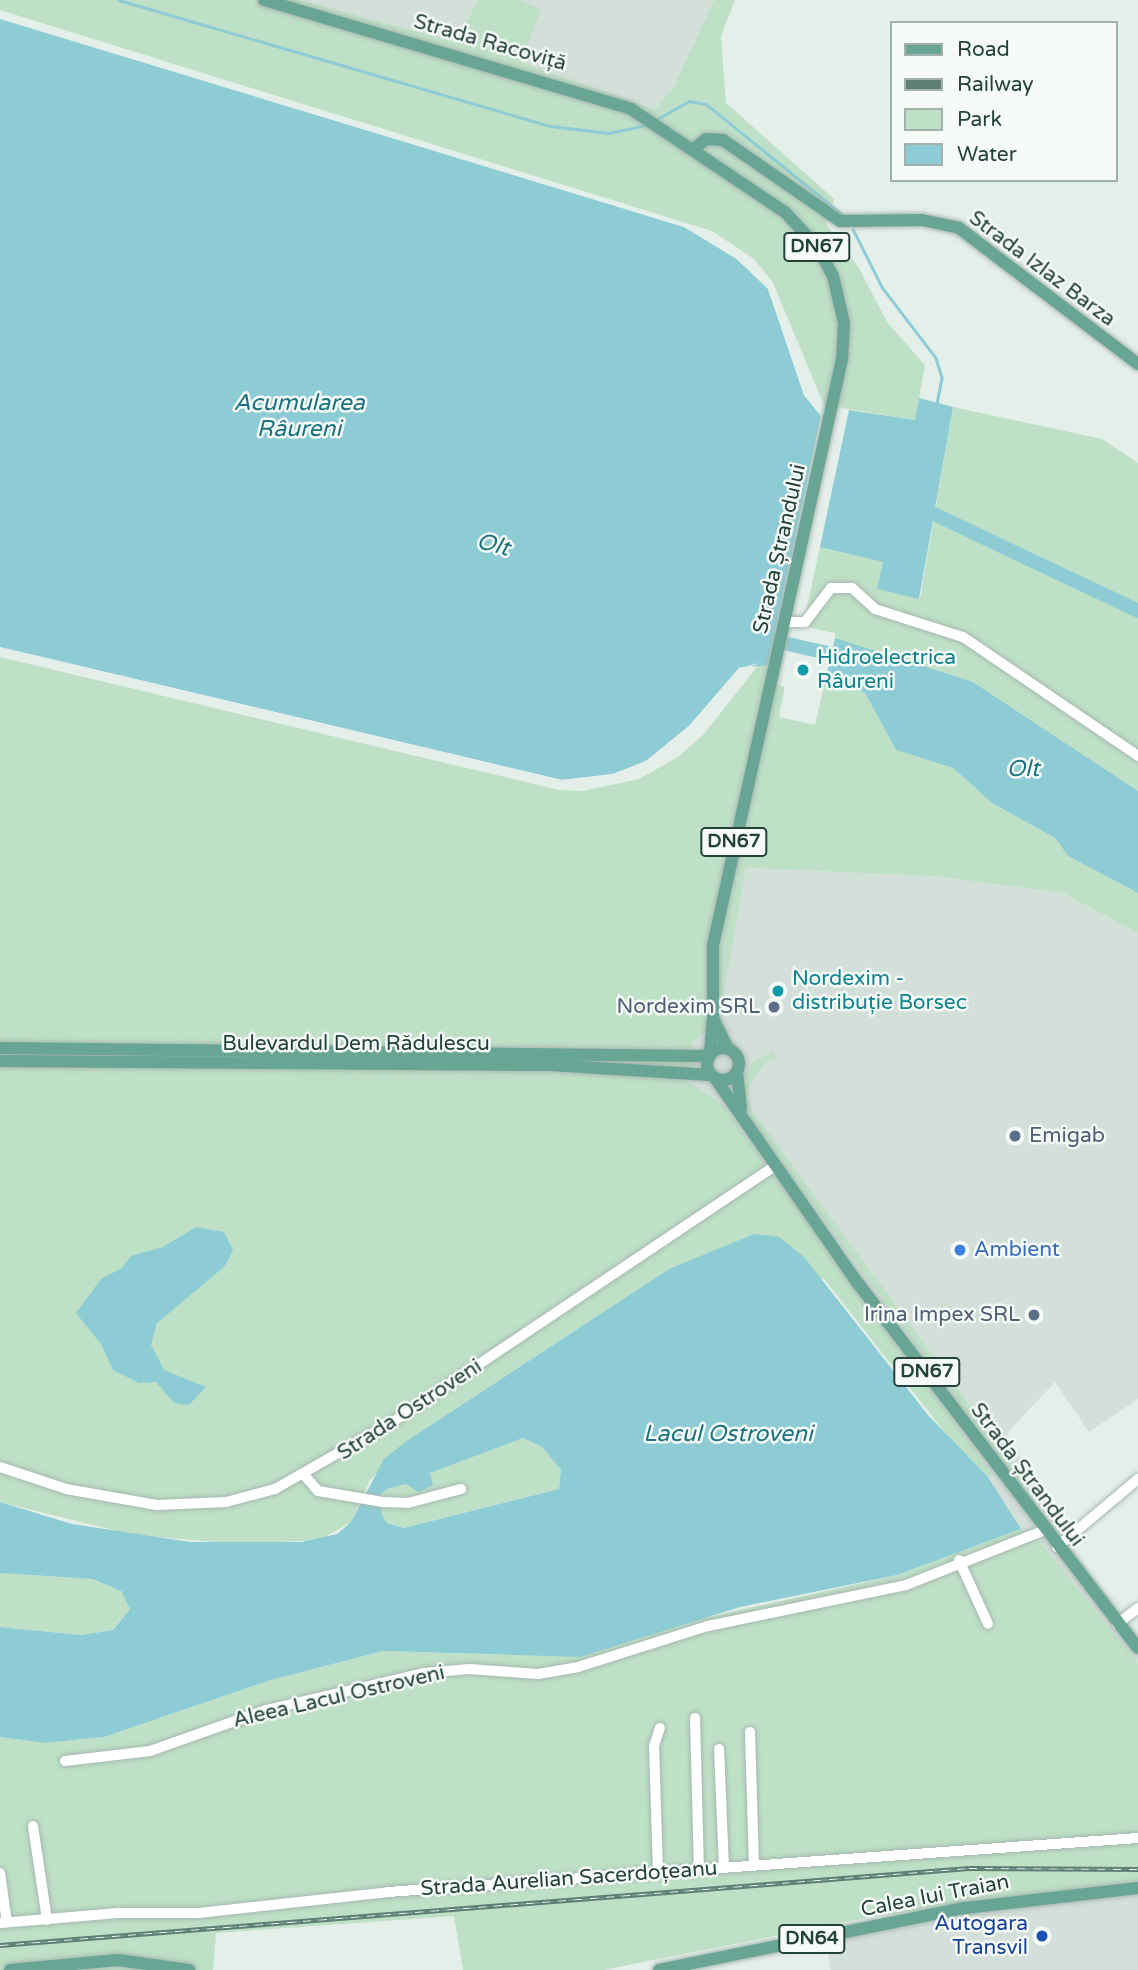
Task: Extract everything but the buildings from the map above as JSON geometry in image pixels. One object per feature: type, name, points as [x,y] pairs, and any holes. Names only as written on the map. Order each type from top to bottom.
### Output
[{"type":"main road","name":"Strada Racoviță","points":[[264,0],[592,93],[646,116],[695,148]]},
{"type":"main road","name":"Strada Izlaz Barza","points":[[695,148],[706,139],[723,140],[840,221],[922,220],[959,228],[1138,364]]},
{"type":"main road","name":"Strada Ștrandului","points":[[695,148],[785,212],[826,262],[844,323],[832,406],[713,945],[710,1055],[713,1076],[775,1166],[1057,1547],[1138,1648]]},
{"type":"main road","name":"Strada Ștrandului","points":[[713,1018],[728,1049],[736,1056],[743,1117]]},
{"type":"main road","points":[[689,1056],[712,1033]]},
{"type":"main road","name":"Bulevardul Dem Rădulescu","points":[[0,1048],[710,1055]]},
{"type":"main road","points":[[710,1055],[728,1049]]},
{"type":"main road","name":"Bulevardul Dem Rădulescu","points":[[0,1061],[550,1065],[692,1071],[713,1076]]},
{"type":"main road","points":[[692,1071],[727,1094]]},
{"type":"main road","points":[[713,1076],[725,1080],[737,1071]]},
{"type":"main road","name":"Calea lui Traian","points":[[659,1970],[976,1906],[1138,1888]]},
{"type":"main road","points":[[10,1970],[118,1960],[189,1970]]},
{"type":"street","points":[[784,622],[801,622],[831,589],[852,588],[875,609],[963,637],[1138,756]]},
{"type":"street","name":"Strada Ostroveni","points":[[0,1467],[66,1489],[179,1506],[241,1499],[305,1476],[775,1166]]},
{"type":"street","points":[[305,1476],[318,1491],[383,1502],[408,1503],[461,1489]]},
{"type":"street","points":[[1057,1547],[1138,1479]]},
{"type":"street","name":"Aleea Lacul Ostroveni","points":[[65,1761],[150,1751],[266,1710],[424,1673],[559,1671],[656,1642],[906,1585],[959,1560],[1045,1530]]},
{"type":"street","points":[[959,1560],[988,1624]]},
{"type":"street","points":[[1117,1624],[1138,1608]]},
{"type":"street","points":[[695,1718],[699,1868]]},
{"type":"street","points":[[658,1872],[654,1746],[660,1728]]},
{"type":"street","points":[[750,1732],[754,1864]]},
{"type":"street","points":[[719,1749],[724,1867]]},
{"type":"street","points":[[33,1826],[47,1920]]},
{"type":"street","name":"Strada Aurelian Sacerdoțeanu","points":[[4,1923],[199,1913],[699,1868],[1138,1838]]},
{"type":"street","points":[[0,1873],[4,1923]]},
{"type":"shaded area","points":[[301,0],[478,0],[456,42]]},
{"type":"shaded area","points":[[519,0],[714,0],[674,86],[655,109],[521,62],[540,9]]},
{"type":"shaded area","points":[[746,868],[933,876],[1063,893],[1138,933],[1138,1399],[1089,1432],[1055,1382],[1007,1433],[1077,1556],[1138,1636],[1138,1663],[1040,1542],[1021,1529],[988,1477],[991,1473],[723,1105],[688,1083],[692,1043]]},
{"type":"shaded area","points":[[1138,1880],[1138,1970],[831,1970],[823,1928],[1087,1883]]},
{"type":"green space","points":[[0,0],[301,0],[456,42],[478,0],[519,0],[541,9],[521,62],[655,109],[674,86],[714,0],[735,0],[721,36],[726,103],[834,199],[826,224],[859,268],[887,322],[925,365],[915,420],[824,405],[773,283],[754,259],[712,231],[0,10]]},
{"type":"green space","points":[[953,407],[1102,439],[1138,463],[1138,791],[973,682],[901,663],[835,638],[835,633],[803,626],[820,547],[883,562],[877,589],[920,599]]},
{"type":"green space","points":[[0,657],[559,790],[583,791],[639,779],[678,757],[704,734],[760,663],[768,665],[765,681],[785,687],[779,717],[815,725],[827,673],[865,693],[896,750],[953,768],[992,803],[1055,838],[1068,856],[1138,893],[1138,933],[1063,893],[933,876],[746,868],[719,1020],[692,1043],[690,1060],[697,1066],[690,1066],[688,1082],[723,1105],[992,1474],[988,1477],[965,1458],[824,1279],[669,1269],[408,1440],[370,1480],[351,1522],[320,1540],[240,1544],[133,1535],[0,1502]]},
{"type":"green space","points":[[772,1052],[778,1059],[766,1061],[750,1084],[747,1099],[753,1112],[998,1443],[1049,1524],[750,1120],[743,1077],[753,1061]]},
{"type":"green space","points":[[523,1438],[542,1447],[561,1470],[559,1489],[404,1528],[387,1523],[382,1515],[380,1495],[387,1489],[406,1484],[418,1488],[430,1473]]},
{"type":"green space","points":[[1021,1529],[1040,1542],[1138,1663],[1138,1880],[865,1918],[603,1970],[463,1970],[454,1916],[216,1933],[213,1970],[0,1970],[0,1737],[45,1743],[104,1737],[271,1680],[383,1651],[510,1655],[664,1627],[897,1575]]},
{"type":"green space","points":[[0,1573],[91,1579],[121,1591],[130,1609],[112,1630],[81,1635],[0,1627]]},
{"type":"water","name":"Acumularea Râureni","points":[[0,19],[684,227],[748,266],[768,289],[804,395],[821,416],[768,665],[739,668],[689,726],[646,761],[613,774],[562,780],[0,647]]},
{"type":"water","points":[[919,398],[953,407],[919,599],[877,589],[883,562],[820,547],[849,410],[915,420]]},
{"type":"water","name":"Olt","points":[[835,638],[973,682],[1138,791],[1138,893],[1068,856],[1055,838],[992,803],[953,768],[896,750],[865,693],[827,673]]},
{"type":"water","points":[[196,1227],[224,1232],[233,1250],[225,1266],[157,1323],[151,1345],[164,1370],[206,1387],[189,1405],[174,1403],[156,1382],[139,1383],[113,1370],[101,1344],[76,1313],[101,1279],[122,1268],[131,1256],[163,1247]]},
{"type":"water","name":"Lacul Ostroveni","points":[[754,1234],[779,1237],[804,1257],[928,1415],[988,1477],[1021,1529],[897,1575],[740,1607],[580,1657],[383,1651],[271,1680],[104,1737],[45,1743],[0,1737],[0,1627],[81,1635],[113,1630],[130,1609],[121,1591],[92,1579],[0,1573],[0,1502],[72,1524],[190,1542],[301,1542],[337,1534],[351,1522],[384,1459],[408,1440],[669,1269]],"holes":[[[523,1438],[542,1447],[561,1470],[559,1489],[404,1528],[387,1523],[382,1515],[380,1495],[387,1489],[406,1484],[419,1492],[433,1485],[430,1473]]]},
{"type":"pier","points":[[1,15],[686,224],[727,245],[771,287],[807,393],[821,416],[804,395],[768,289],[725,248],[684,227]]},
{"type":"pier","points":[[0,647],[562,780],[613,774],[646,761],[689,726],[739,668],[760,663],[741,671],[692,728],[648,764],[614,778],[562,784]]},
{"type":"waterway","points":[[119,0],[551,126],[609,133],[643,126]]},
{"type":"waterway","points":[[657,119],[689,101],[706,104],[843,215]]},
{"type":"waterway","points":[[853,229],[882,287],[936,358],[942,378],[937,403]]},
{"type":"waterway","points":[[934,514],[1138,611]]},
{"type":"waterway","name":"Olt","points":[[770,640],[849,658]]},
{"type":"railway","points":[[0,1945],[969,1868],[1138,1869]]},
{"type":"place","name":"Hidroelectrica Râureni","points":[[803,670]]},
{"type":"place","name":"Nordexim - distribuție Borsec","points":[[778,991]]},
{"type":"place","name":"Nordexim SRL","points":[[774,1007]]},
{"type":"place","name":"Emigab","points":[[1015,1136]]},
{"type":"place","name":"Ambient","points":[[960,1250]]},
{"type":"place","name":"Irina Impex SRL","points":[[1034,1315]]},
{"type":"place","name":"Autogara Transvil","points":[[1042,1936]]}]
